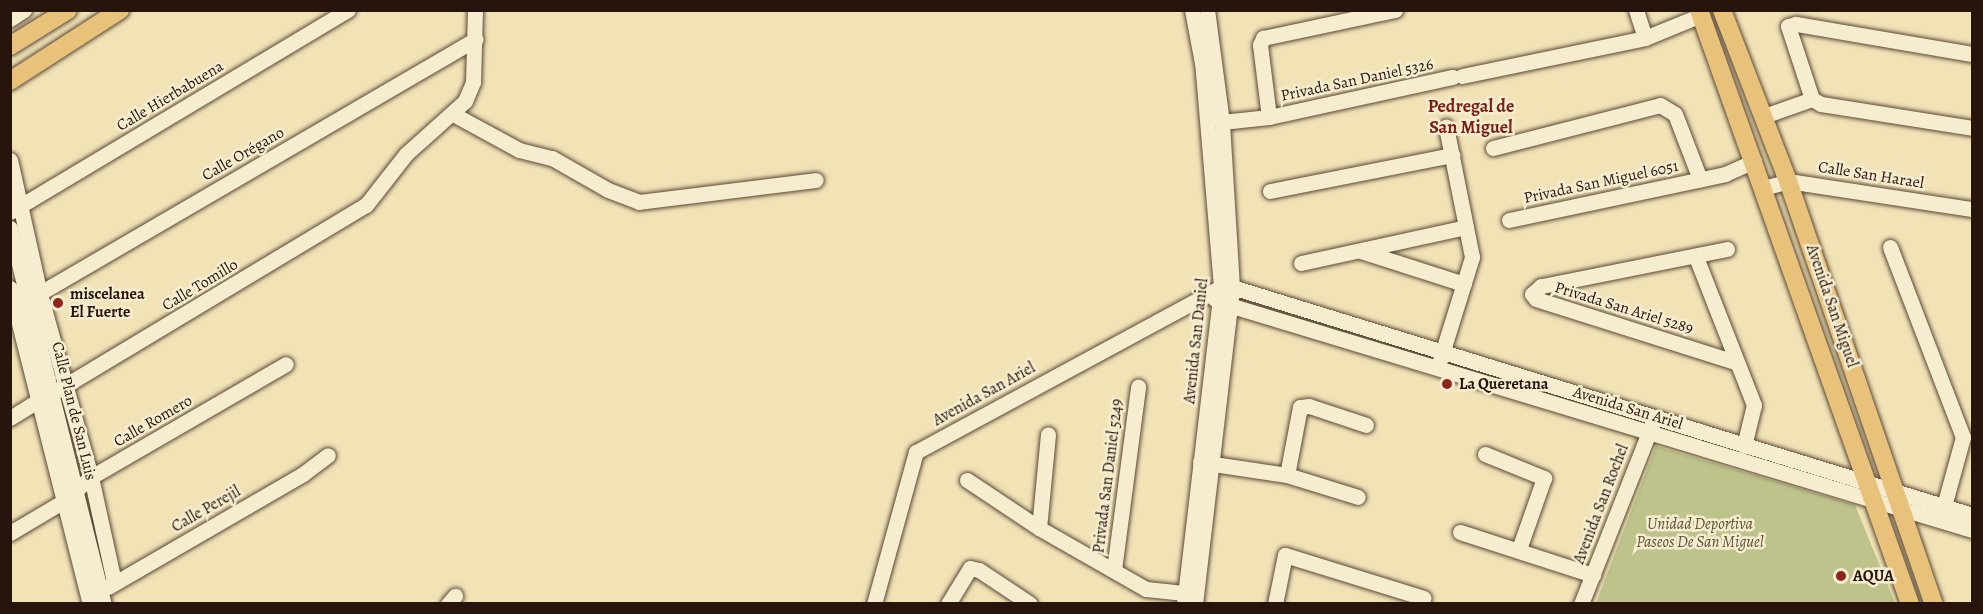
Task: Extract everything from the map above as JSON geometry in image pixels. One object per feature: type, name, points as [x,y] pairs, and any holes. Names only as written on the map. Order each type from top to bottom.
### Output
[{"type":"main road","points":[[10,46],[68,10]]},
{"type":"main road","points":[[10,81],[120,10]]},
{"type":"main road","name":"Avenida San Miguel","points":[[1722,10],[1788,181],[1934,603]]},
{"type":"main road","name":"Avenida San Miguel","points":[[1700,13],[1910,603]]},
{"type":"street","points":[[10,19],[24,10]]},
{"type":"street","name":"Calle Hierbabuena","points":[[16,209],[348,10]]},
{"type":"street","points":[[475,10],[476,39],[473,82],[453,114],[519,150],[552,158],[608,190],[639,202],[816,180]]},
{"type":"street","name":"Avenida San Daniel","points":[[1190,599],[1222,294],[1222,122],[1209,62],[1192,10]]},
{"type":"street","name":"Avenida San Daniel","points":[[1207,10],[1222,294]]},
{"type":"street","name":"Privada San Daniel 5326","points":[[1269,117],[1260,45],[1263,38],[1395,10]]},
{"type":"street","points":[[1636,10],[1645,38]]},
{"type":"street","name":"Privada San Daniel 5326","points":[[1222,122],[1269,117],[1645,38],[1700,13]]},
{"type":"street","points":[[1972,54],[1796,24],[1788,26],[1812,99],[1821,104],[1972,128]]},
{"type":"street","name":"Calle Orégano","points":[[24,303],[476,39]]},
{"type":"street","points":[[1764,116],[1812,99]]},
{"type":"street","name":"Privada San Miguel 6051","points":[[1493,148],[1660,105],[1675,114],[1700,179]]},
{"type":"street","name":"Calle Tomillo","points":[[10,418],[67,387],[366,205],[405,154],[453,114]]},
{"type":"street","points":[[1438,368],[1472,257],[1446,127]]},
{"type":"street","points":[[1270,191],[1452,155]]},
{"type":"street","points":[[10,160],[24,303],[67,387],[92,477],[114,582]]},
{"type":"street","name":"Privada San Miguel 6051","points":[[1509,220],[1725,174],[1754,161]]},
{"type":"street","name":"Calle San Harael","points":[[1764,188],[1788,181],[1972,209]]},
{"type":"street","points":[[1301,263],[1466,226]]},
{"type":"street","name":"Calle Plan de San Luis","points":[[10,228],[63,501],[94,601]]},
{"type":"street","points":[[1890,247],[1968,438],[1944,506]]},
{"type":"street","name":"Privada San Ariel 5289","points":[[1727,249],[1541,286],[1532,294],[1536,299],[1735,362]]},
{"type":"street","points":[[1360,250],[1464,284]]},
{"type":"street","name":"Privada San Ariel 5289","points":[[1696,257],[1735,362],[1754,405],[1744,446]]},
{"type":"street","name":"Calle Plan de San Luis","points":[[10,288],[24,303]]},
{"type":"street","name":"Avenida San Ariel","points":[[1222,294],[1438,368],[1873,501],[1898,499],[1944,506],[1972,515]]},
{"type":"street","name":"Avenida San Ariel","points":[[873,603],[916,452],[1222,294],[1443,352],[1744,446],[1865,479],[1898,499],[1972,530]]},
{"type":"street","name":"Calle Romero","points":[[10,533],[63,501],[92,477],[286,364]]},
{"type":"street","name":"Privada San Daniel 5249","points":[[1114,570],[1138,387]]},
{"type":"street","name":"Calle Plan de San Luis","points":[[44,398],[76,491],[94,601]]},
{"type":"street","points":[[1287,475],[1300,407],[1310,406],[1366,424]]},
{"type":"street","name":"Avenida San Rochel","points":[[1581,603],[1654,418]]},
{"type":"street","points":[[1039,528],[1048,434]]},
{"type":"street","points":[[1485,454],[1544,478],[1519,549]]},
{"type":"street","name":"Calle Perejil","points":[[94,601],[114,582],[303,474],[328,455]]},
{"type":"street","points":[[1205,463],[1287,475],[1358,497]]},
{"type":"street","name":"Privada San Daniel 5249","points":[[967,480],[1039,528],[1146,589],[1190,599]]},
{"type":"street","points":[[1460,532],[1519,549],[1593,575]]},
{"type":"street","points":[[1275,603],[1285,555],[1424,597]]},
{"type":"street","points":[[948,603],[970,568],[979,570],[1030,603]]},
{"type":"green space","name":"Unidad Deportiva Paseos De San Miguel","points":[[1656,446],[1855,505],[1895,603],[1596,603]]},
{"type":"place","name":"miscelanea El Fuerte","points":[[58,303]]},
{"type":"place","name":"La Queretana","points":[[1447,384]]},
{"type":"place","name":"AQUA","points":[[1841,576]]},
{"type":"district","name":"Pedregal de San Miguel","points":[[1471,117]]}]
